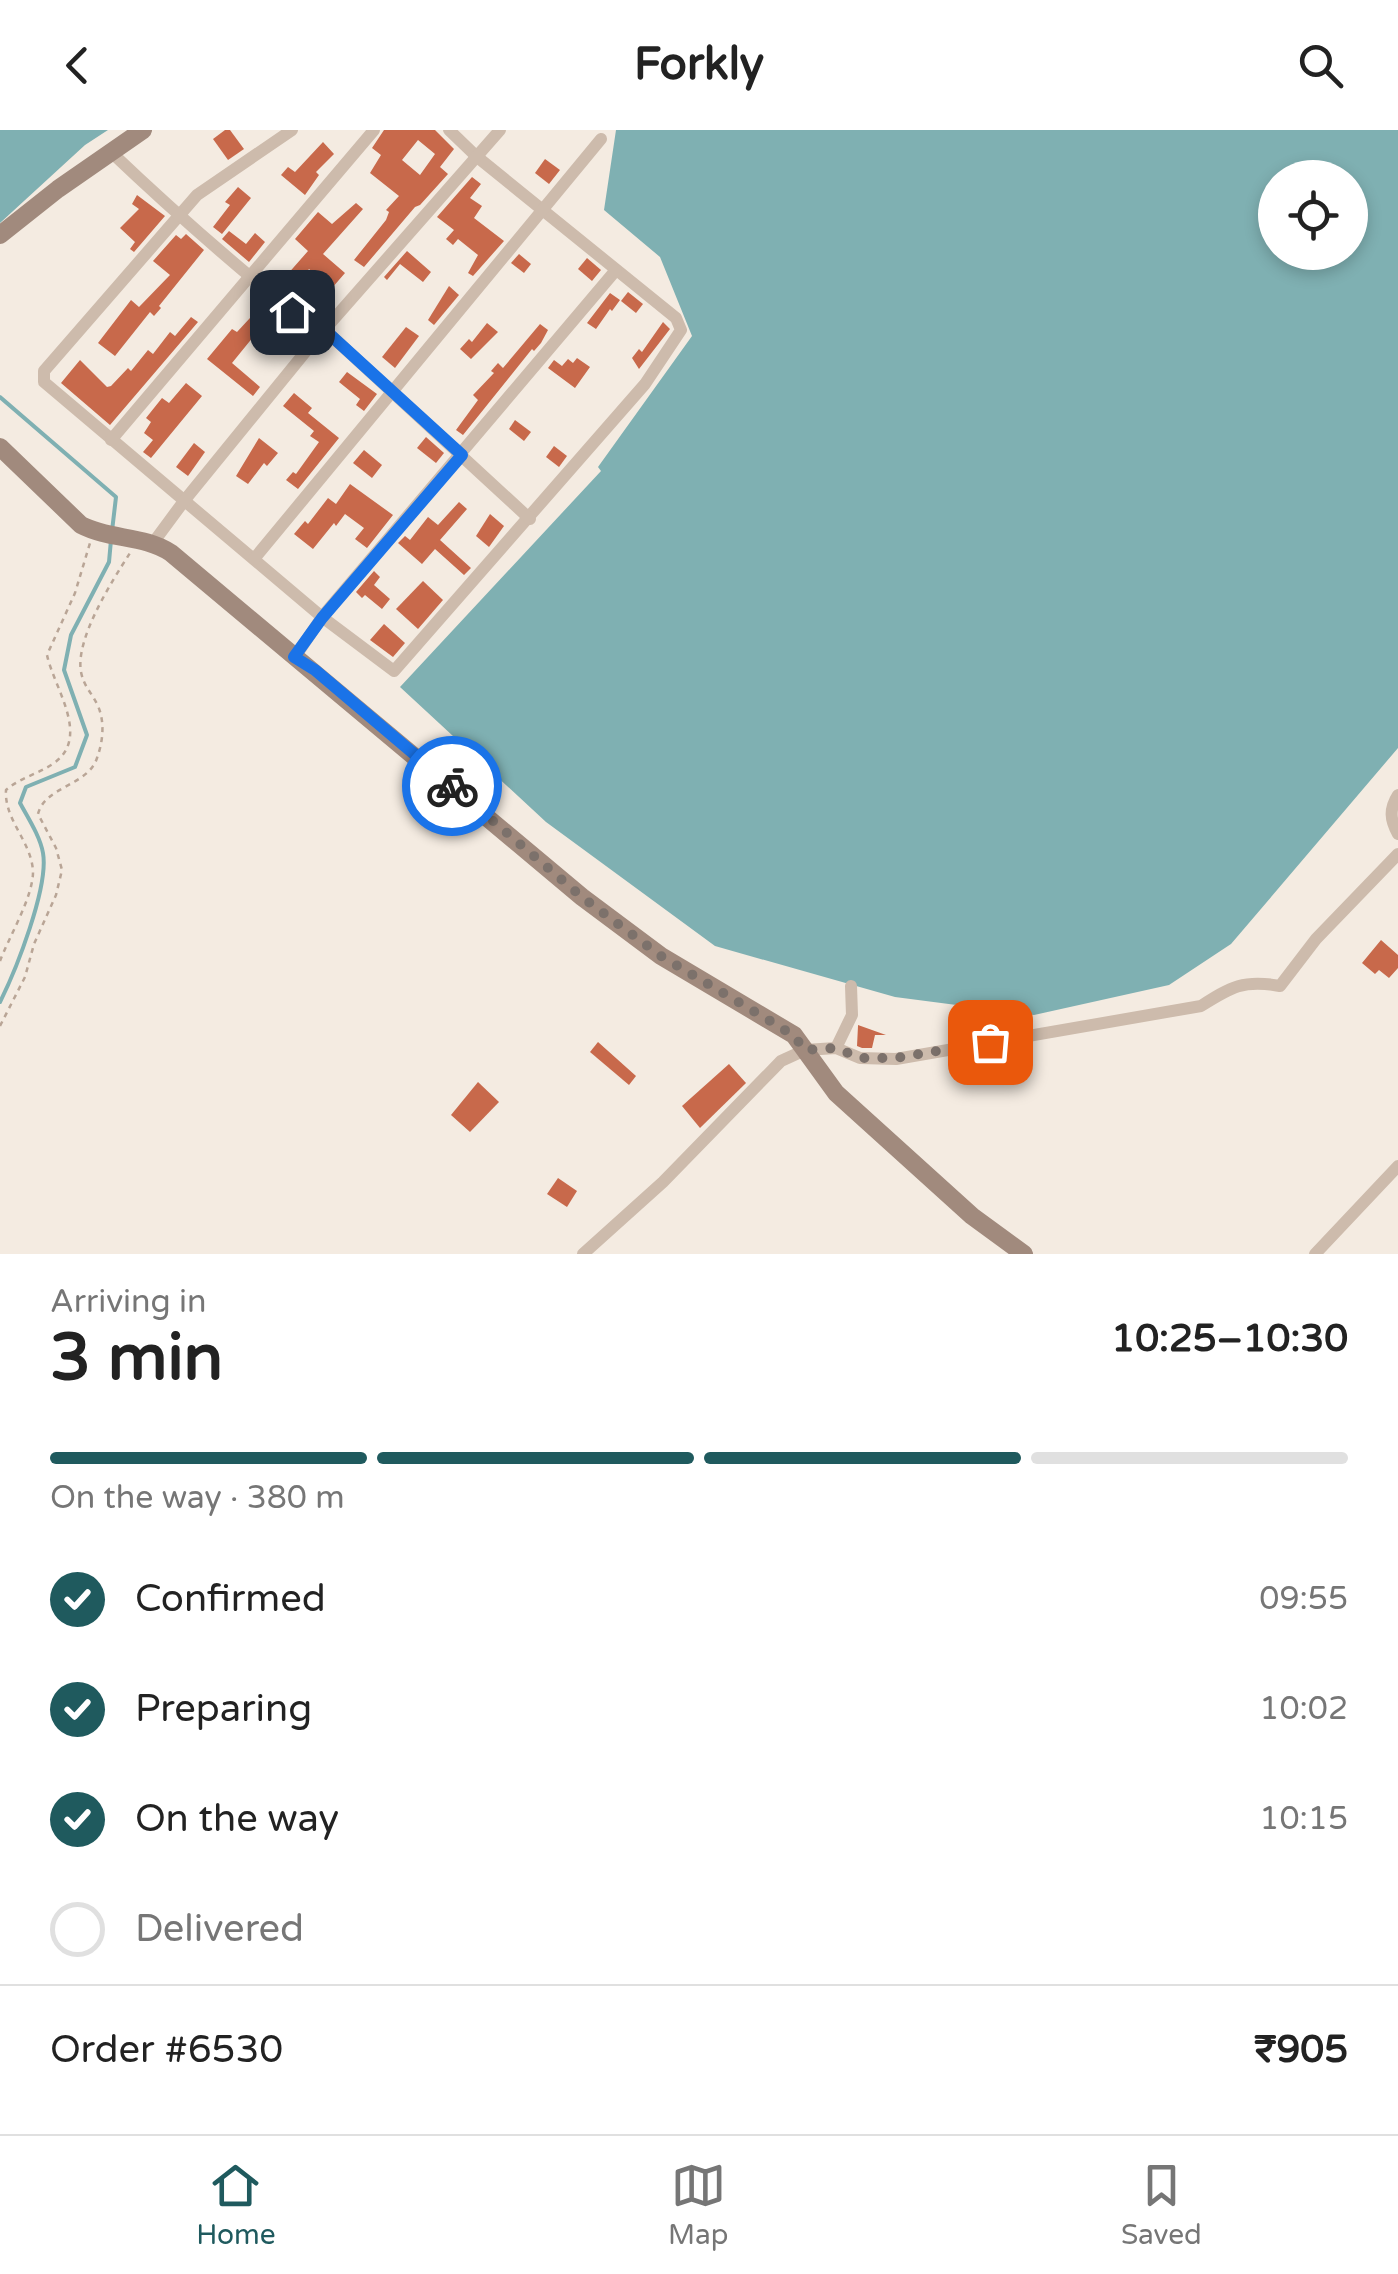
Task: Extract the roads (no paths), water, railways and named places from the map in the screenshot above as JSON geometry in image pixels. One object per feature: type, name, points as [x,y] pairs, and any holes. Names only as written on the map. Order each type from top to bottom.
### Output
[{"type":"street","points":[[0,236],[58,189],[143,130]]},
{"type":"street","points":[[292,130],[214,182],[177,215],[44,372],[44,382],[322,618],[394,671],[645,384],[681,330],[676,318],[448,130]]},
{"type":"street","points":[[111,440],[374,130]]},
{"type":"street","points":[[141,541],[184,501],[300,359],[500,130]]},
{"type":"street","points":[[254,560],[601,138]]},
{"type":"street","points":[[112,152],[249,277],[314,330],[326,331],[394,390],[530,519]]},
{"type":"street","points":[[294,657],[322,618],[616,270]]},
{"type":"street","points":[[0,448],[50,498],[92,531],[141,541],[172,553],[582,897],[661,956],[794,1036],[836,1093],[972,1216],[1024,1254]]},
{"type":"street","points":[[1398,796],[1390,821],[1398,834]]},
{"type":"street","points":[[583,1254],[663,1182],[781,1061],[805,1050],[836,1048],[860,1058],[896,1058],[1201,1006],[1230,988],[1254,981],[1280,986],[1316,939],[1398,854]]},
{"type":"street","points":[[836,1048],[852,1015],[850,986]]},
{"type":"street","points":[[1315,1254],[1398,1166]]},
{"type":"water","points":[[0,130],[108,130],[85,145],[0,223]]},
{"type":"water","points":[[616,130],[1398,130],[1398,748],[1231,944],[1169,985],[1034,1015],[895,997],[715,946],[546,822],[400,687],[601,471],[598,467],[692,336],[660,257],[604,210]]},
{"type":"waterway","points":[[0,397],[116,497],[112,531]]},
{"type":"waterway","points":[[0,1002],[30,928],[44,868],[39,840],[20,803],[26,787],[75,767],[87,735],[64,670],[71,635],[109,562],[111,540]]}]
